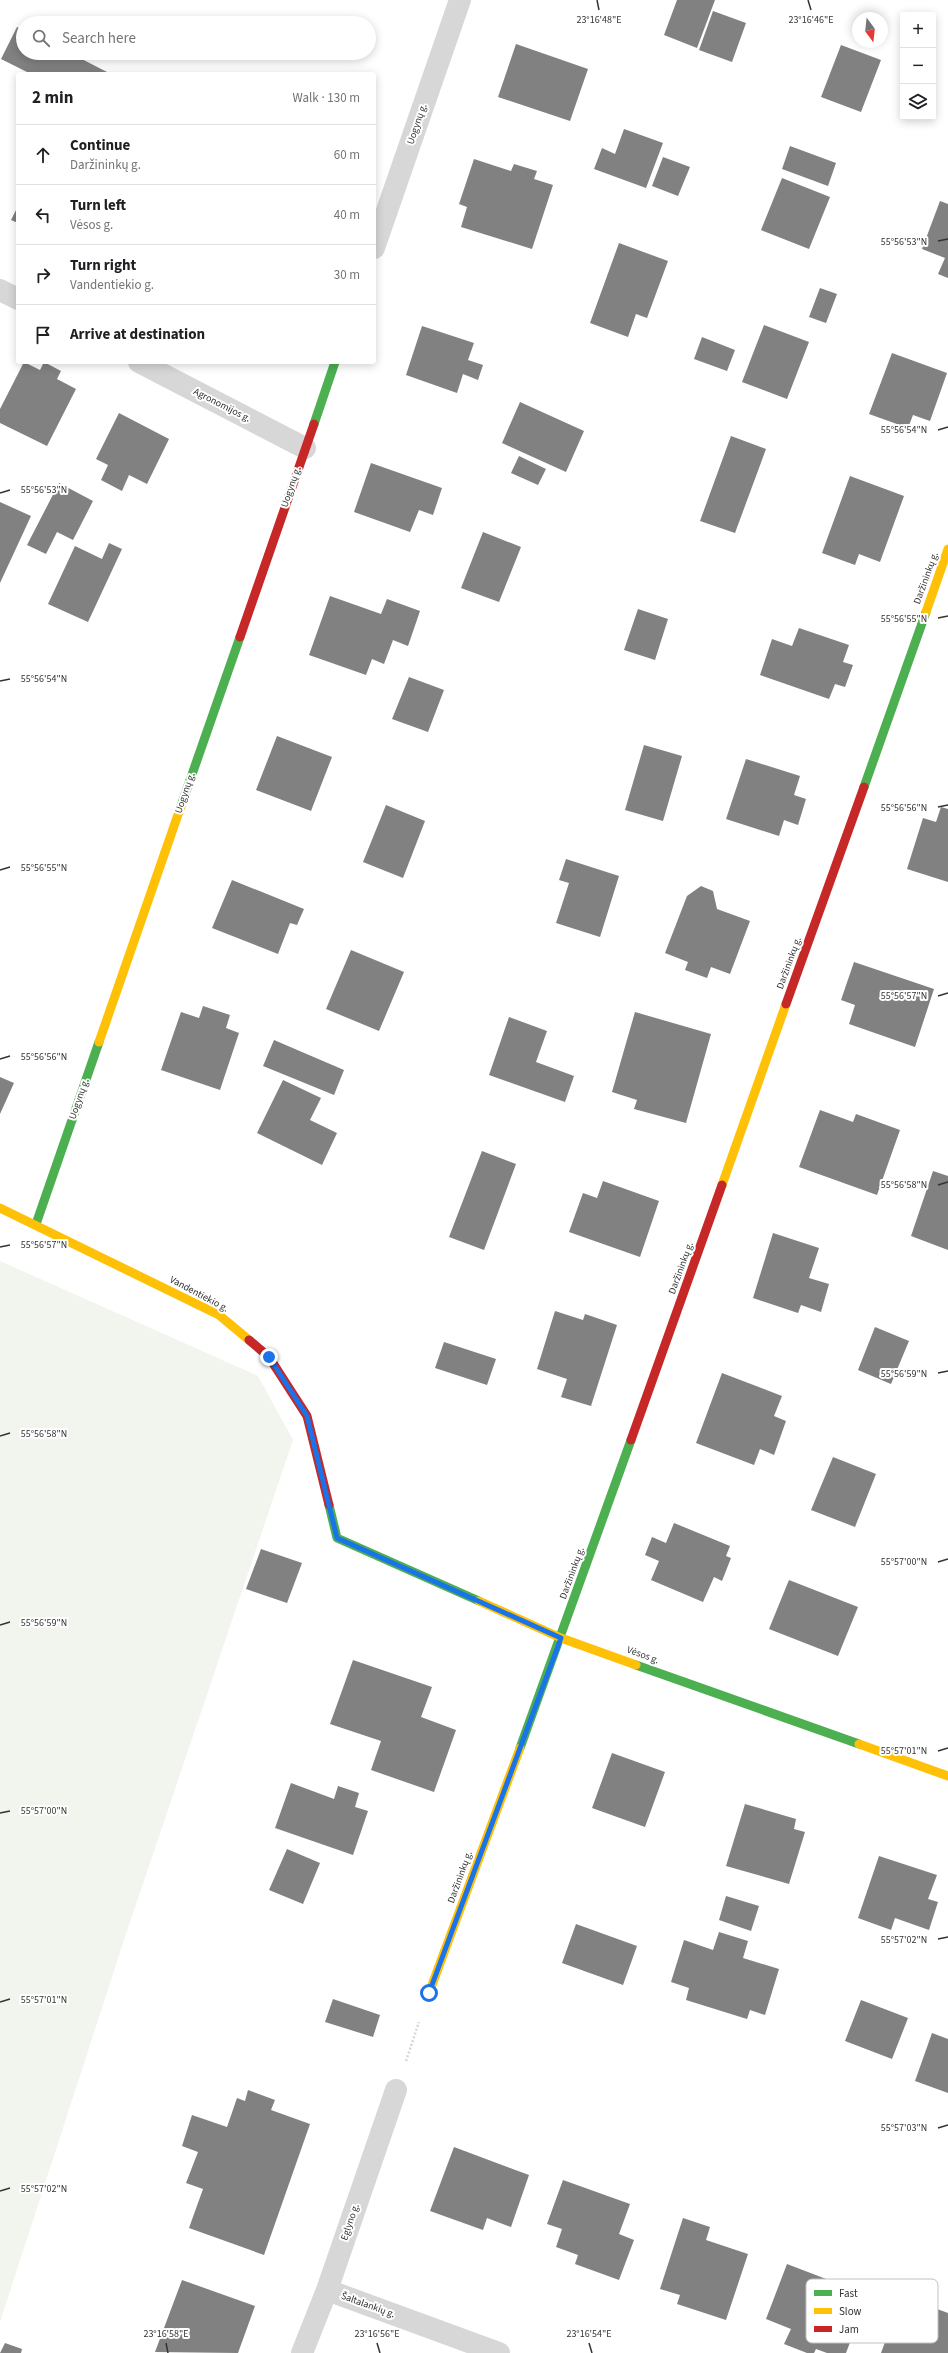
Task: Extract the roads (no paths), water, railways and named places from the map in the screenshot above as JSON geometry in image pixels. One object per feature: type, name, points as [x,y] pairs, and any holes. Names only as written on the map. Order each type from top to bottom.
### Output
[{"type":"street","name":"Uogynų g.","points":[[376,242],[460,0]]},
{"type":"street","points":[[0,290],[16,298]]},
{"type":"street","name":"Agronomijos g.","points":[[143,364],[305,448]]},
{"type":"street","name":"Uogynų g.","points":[[36,1224],[334,364]]},
{"type":"street","name":"Daržininkų g.","points":[[429,1993],[561,1638],[948,549]]},
{"type":"street","name":"Vandentiekio g.","points":[[0,1208],[36,1224],[218,1315],[269,1357],[307,1416],[337,1538]]},
{"type":"street","name":"Vėsos g.","points":[[337,1538],[561,1638],[948,1776]]},
{"type":"street","name":"Eglyno g.","points":[[302,2353],[327,2290],[396,2090]]},
{"type":"street","name":"Šaltalankių g.","points":[[327,2290],[499,2353]]}]
